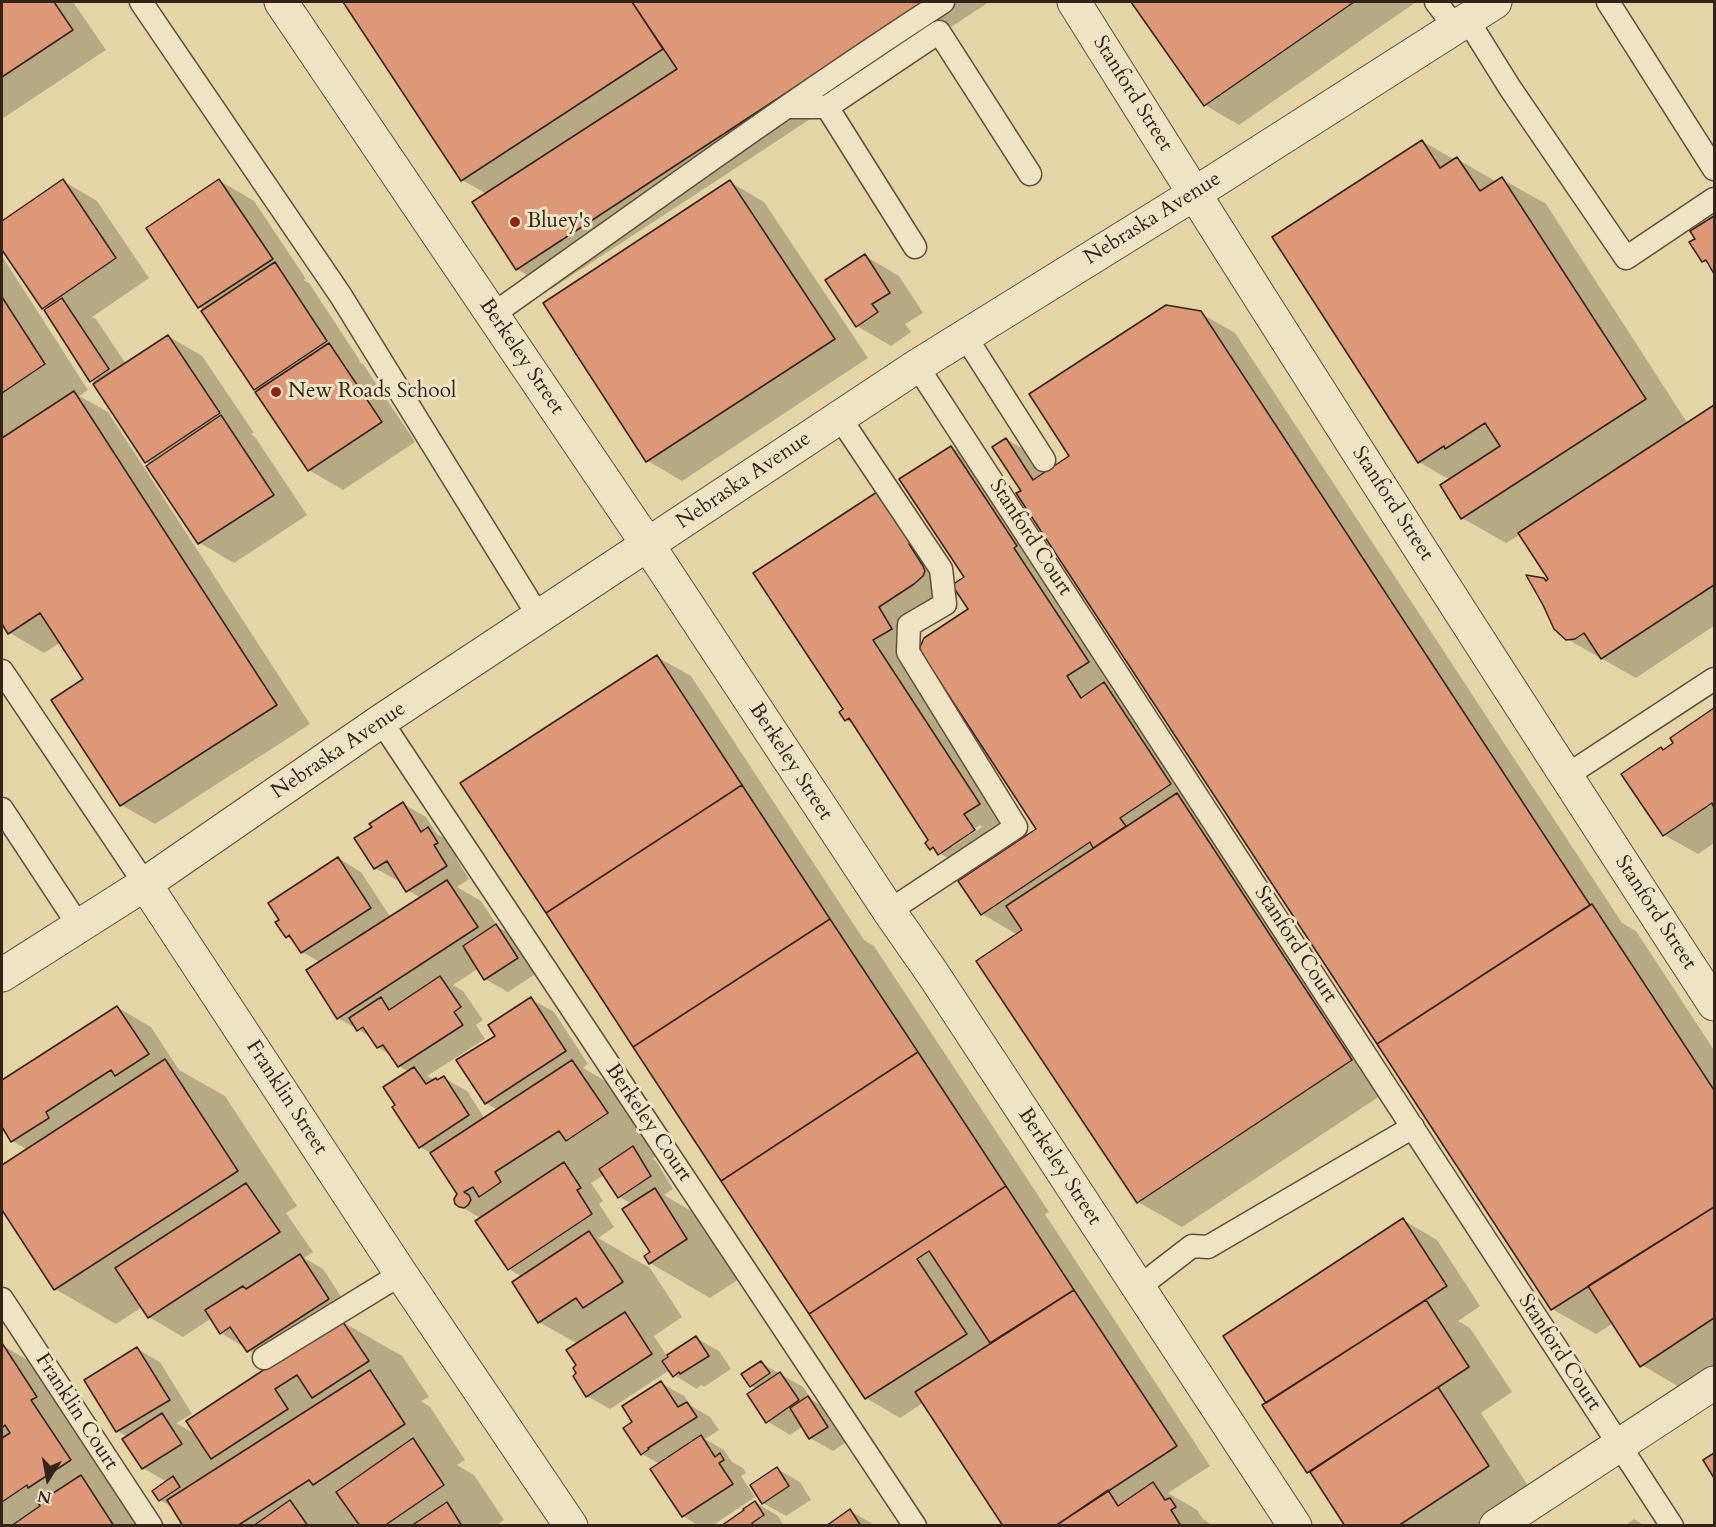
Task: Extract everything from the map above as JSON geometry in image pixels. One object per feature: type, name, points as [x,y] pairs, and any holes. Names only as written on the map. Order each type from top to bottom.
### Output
[{"type":"street","name":"Berkeley Street","points":[[281,2],[648,545],[1295,1526]]},
{"type":"street","name":"Stanford Street","points":[[1074,2],[1566,777],[1714,1004]]},
{"type":"street","name":"Nebraska Avenue","points":[[2,975],[145,884],[381,721],[917,366],[1194,194],[1453,16],[1495,2]]},
{"type":"street","name":"Franklin Street","points":[[145,884],[401,1274],[571,1526]]},
{"type":"street","points":[[1496,1526],[1714,1383]]},
{"type":"lane","points":[[141,2],[341,296],[539,617]]},
{"type":"lane","points":[[492,315],[892,34],[943,2]]},
{"type":"lane","points":[[1608,2],[1714,169]]},
{"type":"lane","points":[[1453,16],[1510,88],[1626,258],[1714,199]]},
{"type":"lane","points":[[787,107],[826,107],[939,32],[1029,174]]},
{"type":"lane","points":[[826,107],[915,247]]},
{"type":"lane","points":[[966,336],[1044,460]]},
{"type":"lane","name":"Stanford Court","points":[[917,366],[1672,1526]]},
{"type":"lane","points":[[840,418],[940,569],[945,604],[909,625],[908,652],[1016,826],[889,911]]},
{"type":"lane","name":"Franklin Street","points":[[2,671],[145,884]]},
{"type":"lane","points":[[1566,777],[1714,679]]},
{"type":"lane","name":"Berkeley Court","points":[[381,721],[915,1526]]},
{"type":"lane","points":[[2,809],[79,926]]},
{"type":"lane","points":[[1139,1287],[1192,1246],[1208,1247],[1413,1127]]},
{"type":"lane","points":[[264,1358],[401,1274]]},
{"type":"lane","name":"Franklin Court","points":[[2,1299],[151,1526]]},
{"type":"building","points":[[2,2],[54,2],[73,30],[2,77]]},
{"type":"building","points":[[343,2],[632,2],[663,49],[461,181]]},
{"type":"building","points":[[632,2],[925,2],[516,270],[472,202],[677,69]]},
{"type":"building","points":[[1131,2],[1354,2],[1204,106]]},
{"type":"building","points":[[1422,140],[1440,168],[1457,157],[1480,191],[1502,177],[1646,399],[1461,519],[1440,485],[1500,446],[1485,423],[1445,449],[1444,446],[1418,463],[1272,237]]},
{"type":"building","points":[[63,179],[116,258],[42,309],[2,250],[2,221]]},
{"type":"building","points":[[219,179],[273,259],[198,308],[146,228]]},
{"type":"building","points":[[730,180],[835,339],[646,462],[543,303]]},
{"type":"building","points":[[1714,216],[1714,274],[1706,260],[1702,262],[1689,242],[1695,239],[1690,231]]},
{"type":"building","points":[[865,254],[890,293],[872,304],[878,312],[856,327],[825,280]]},
{"type":"building","points":[[275,262],[327,341],[254,390],[201,311]]},
{"type":"building","points":[[2,297],[45,364],[2,393]]},
{"type":"building","points":[[62,298],[109,369],[90,382],[44,310]]},
{"type":"building","points":[[1166,305],[1201,311],[1590,905],[1377,1044],[1016,493],[1021,491],[992,447],[1006,438],[1033,480],[1069,456],[1029,394]]},
{"type":"building","points":[[168,335],[220,413],[145,463],[93,384]]},
{"type":"building","points":[[329,343],[382,422],[308,471],[255,392]]},
{"type":"building","points":[[74,391],[277,705],[120,806],[51,700],[83,679],[40,613],[8,634],[2,624],[2,438]]},
{"type":"building","points":[[1714,405],[1714,585],[1601,659],[1584,633],[1575,639],[1566,640],[1554,629],[1526,575],[1544,578],[1546,581],[1548,579],[1518,533]]},
{"type":"building","points":[[221,415],[274,495],[198,544],[146,466]]},
{"type":"building","points":[[951,446],[1017,546],[1014,548],[1089,662],[1067,676],[1081,698],[1104,682],[1171,784],[1120,818],[1126,826],[1093,848],[1090,842],[981,915],[958,881],[1036,829],[921,653],[920,647],[924,638],[968,609],[952,585],[964,577],[899,479]]},
{"type":"building","points":[[877,492],[911,544],[909,544],[925,571],[914,584],[879,607],[892,629],[873,640],[980,804],[964,814],[975,830],[938,855],[933,847],[930,850],[925,843],[928,840],[849,718],[845,721],[839,712],[843,709],[753,573]]},
{"type":"building","points":[[657,655],[742,785],[546,913],[460,783]]},
{"type":"building","points":[[1714,708],[1714,808],[1712,803],[1663,836],[1621,774],[1661,747],[1663,750],[1673,743],[1670,738]]},
{"type":"building","points":[[742,785],[830,919],[633,1047],[546,913]]},
{"type":"building","points":[[1177,793],[1352,1060],[1137,1203],[976,961],[1022,930],[1006,906]]},
{"type":"building","points":[[403,802],[421,832],[428,827],[438,843],[434,845],[447,866],[406,892],[387,861],[374,869],[354,838],[372,827],[369,824]]},
{"type":"building","points":[[338,857],[371,908],[301,953],[289,935],[286,938],[275,922],[279,920],[268,903]]},
{"type":"building","points":[[447,880],[478,927],[337,1019],[306,970]]},
{"type":"building","points":[[1592,904],[1714,1090],[1714,1207],[1551,1310],[1377,1044]]},
{"type":"building","points":[[830,919],[918,1052],[721,1181],[633,1047]]},
{"type":"building","points":[[496,924],[518,958],[484,980],[463,946]]},
{"type":"building","points":[[440,976],[461,1007],[454,1012],[463,1025],[398,1067],[383,1045],[377,1048],[363,1027],[357,1031],[349,1018],[381,997],[389,1010]]},
{"type":"building","points":[[531,997],[566,1051],[485,1104],[456,1060],[495,1036],[488,1025]]},
{"type":"building","points":[[117,1006],[149,1054],[115,1076],[111,1070],[46,1112],[49,1118],[11,1142],[2,1127],[2,1080]]},
{"type":"building","points":[[918,1052],[1006,1186],[809,1314],[721,1181]]},
{"type":"building","points":[[165,1059],[238,1171],[54,1290],[2,1210],[2,1165]]},
{"type":"building","points":[[572,1060],[608,1113],[566,1141],[559,1131],[495,1172],[501,1182],[479,1197],[473,1187],[464,1192],[471,1200],[464,1208],[455,1204],[454,1199],[457,1194],[430,1153]]},
{"type":"building","points":[[414,1067],[426,1084],[444,1076],[469,1115],[419,1148],[392,1107],[395,1105],[383,1087]]},
{"type":"building","points":[[633,1146],[651,1176],[618,1198],[599,1169]]},
{"type":"building","points":[[564,1162],[581,1188],[577,1190],[592,1214],[508,1270],[475,1221]]},
{"type":"building","points":[[246,1183],[280,1232],[148,1318],[115,1268]]},
{"type":"building","points":[[1006,1186],[1074,1290],[990,1343],[929,1251],[917,1259],[967,1334],[865,1399],[809,1314]]},
{"type":"building","points":[[655,1188],[687,1239],[649,1264],[644,1256],[650,1252],[622,1209]]},
{"type":"building","points":[[1714,1207],[1714,1318],[1640,1367],[1588,1286]]},
{"type":"building","points":[[1403,1218],[1447,1286],[1266,1403],[1223,1336]]},
{"type":"building","points":[[589,1231],[623,1282],[583,1308],[576,1298],[538,1323],[512,1282]]},
{"type":"building","points":[[300,1254],[329,1299],[247,1352],[230,1327],[220,1334],[205,1310],[243,1286],[246,1289]]},
{"type":"building","points":[[1074,1290],[1177,1446],[1055,1526],[1003,1526],[915,1392]]},
{"type":"building","points":[[1426,1300],[1469,1367],[1307,1473],[1262,1405]]},
{"type":"building","points":[[625,1312],[652,1354],[586,1397],[573,1376],[576,1373],[573,1368],[576,1365],[566,1350]]},
{"type":"building","points":[[341,1319],[369,1361],[312,1398],[297,1375],[275,1389],[288,1409],[211,1459],[186,1421]]},
{"type":"building","points":[[696,1336],[709,1356],[673,1377],[662,1361],[668,1357],[667,1355]]},
{"type":"building","points":[[2,1343],[37,1397],[31,1400],[71,1460],[2,1502],[2,1438],[10,1433],[5,1425],[2,1428]]},
{"type":"building","points":[[137,1347],[170,1400],[116,1432],[84,1380]]},
{"type":"building","points":[[761,1361],[770,1373],[750,1387],[741,1374]]},
{"type":"building","points":[[370,1370],[405,1424],[313,1485],[309,1480],[237,1526],[183,1526],[167,1500]]},
{"type":"building","points":[[780,1372],[799,1400],[766,1423],[747,1394]]},
{"type":"building","points":[[661,1381],[678,1407],[687,1402],[697,1417],[648,1448],[641,1455],[623,1428],[632,1422],[622,1406]]},
{"type":"building","points":[[1438,1387],[1489,1466],[1398,1526],[1345,1526],[1310,1472]]},
{"type":"building","points":[[808,1396],[828,1427],[809,1439],[790,1408]]},
{"type":"building","points":[[162,1413],[182,1444],[142,1469],[122,1439]]},
{"type":"building","points":[[701,1435],[715,1457],[720,1453],[724,1460],[719,1463],[733,1484],[682,1517],[650,1469]]},
{"type":"building","points":[[413,1438],[444,1485],[384,1526],[360,1526],[336,1492]]},
{"type":"building","points":[[1714,1453],[1714,1478],[1703,1460]]},
{"type":"building","points":[[777,1467],[789,1486],[762,1504],[750,1485]]},
{"type":"building","points":[[81,1475],[114,1526],[11,1526],[40,1506],[38,1503]]},
{"type":"building","points":[[173,1476],[180,1487],[159,1501],[152,1491]]},
{"type":"building","points":[[1153,1482],[1165,1500],[1170,1498],[1176,1507],[1171,1510],[1181,1526],[1055,1526],[1108,1490],[1118,1506]]},
{"type":"building","points":[[290,1500],[308,1526],[253,1526]]},
{"type":"building","points":[[755,1501],[764,1515],[752,1523],[754,1526],[721,1526],[744,1510]]},
{"type":"building","points":[[447,1502],[462,1526],[411,1526]]},
{"type":"building","points":[[850,1509],[861,1526],[826,1526]]},
{"type":"place","name":"Bluey's","points":[[515,222]]},
{"type":"place","name":"New Roads School","points":[[276,392]]}]
